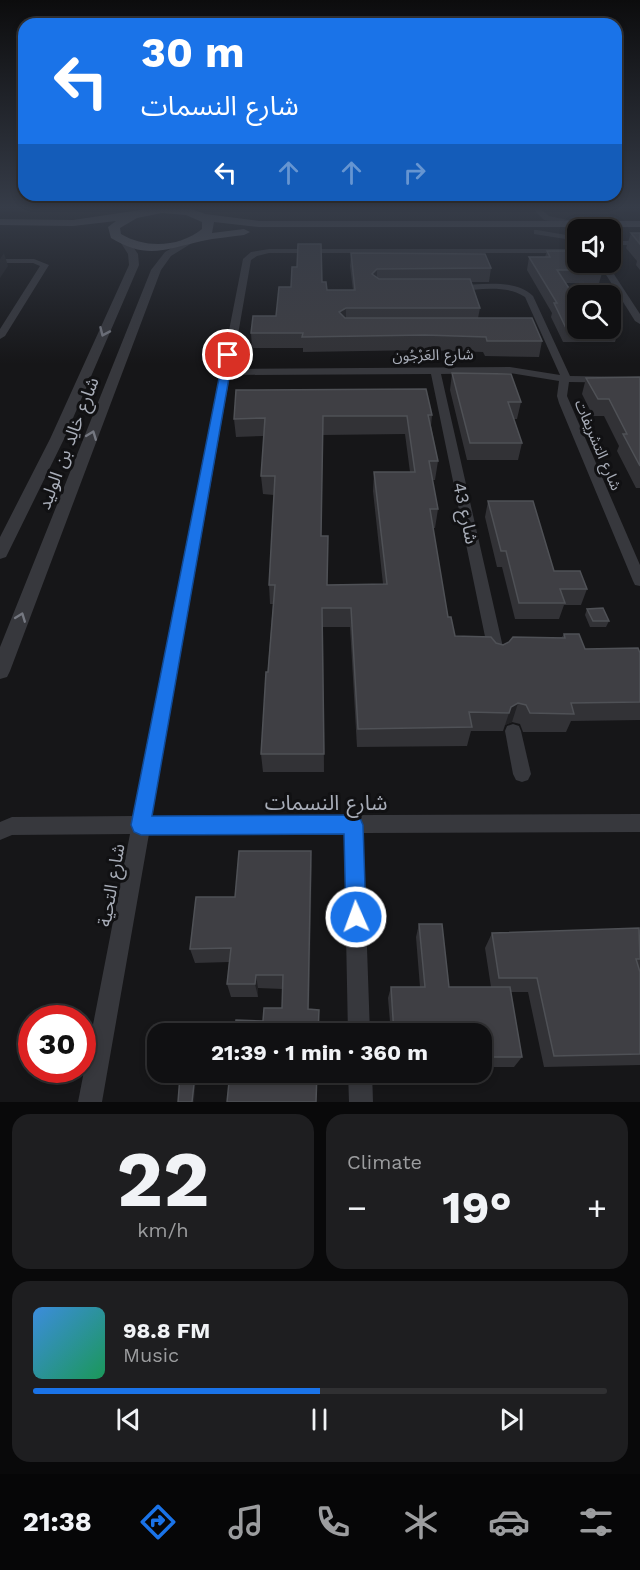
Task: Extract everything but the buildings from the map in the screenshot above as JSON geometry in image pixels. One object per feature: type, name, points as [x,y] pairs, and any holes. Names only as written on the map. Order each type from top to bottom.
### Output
[{"type":"street","name":"شارع خالِد بن الوليد","points":[[0,554],[57,439],[134,265],[134,260]]},
{"type":"street","name":"شارع خالِد بن الوليد","points":[[0,671],[156,270],[163,260]]},
{"type":"street","name":"شارع التحية","points":[[90,1102],[244,266],[249,260]]},
{"type":"street","points":[[0,261],[34,261],[45,265],[0,336]]},
{"type":"street","points":[[609,273],[640,321]]},
{"type":"street","name":"شارع التشريفات","points":[[447,288],[509,288],[521,290],[529,296],[537,328],[566,379],[562,396],[564,403],[640,581]]},
{"type":"street","name":"شارع 43","points":[[435,370],[497,656]]},
{"type":"street","name":"شارع العَرْجُون","points":[[225,372],[518,370],[566,379],[640,380]]},
{"type":"street","points":[[513,731],[522,774]]},
{"type":"street","name":"شارع النسمات","points":[[4,826],[640,823]]},
{"type":"street","points":[[354,825],[359,1023]]},
{"type":"street","points":[[360,1083],[361,1102]]},
{"type":"route","points":[[228,355],[141,825],[354,825],[356,917]]}]
